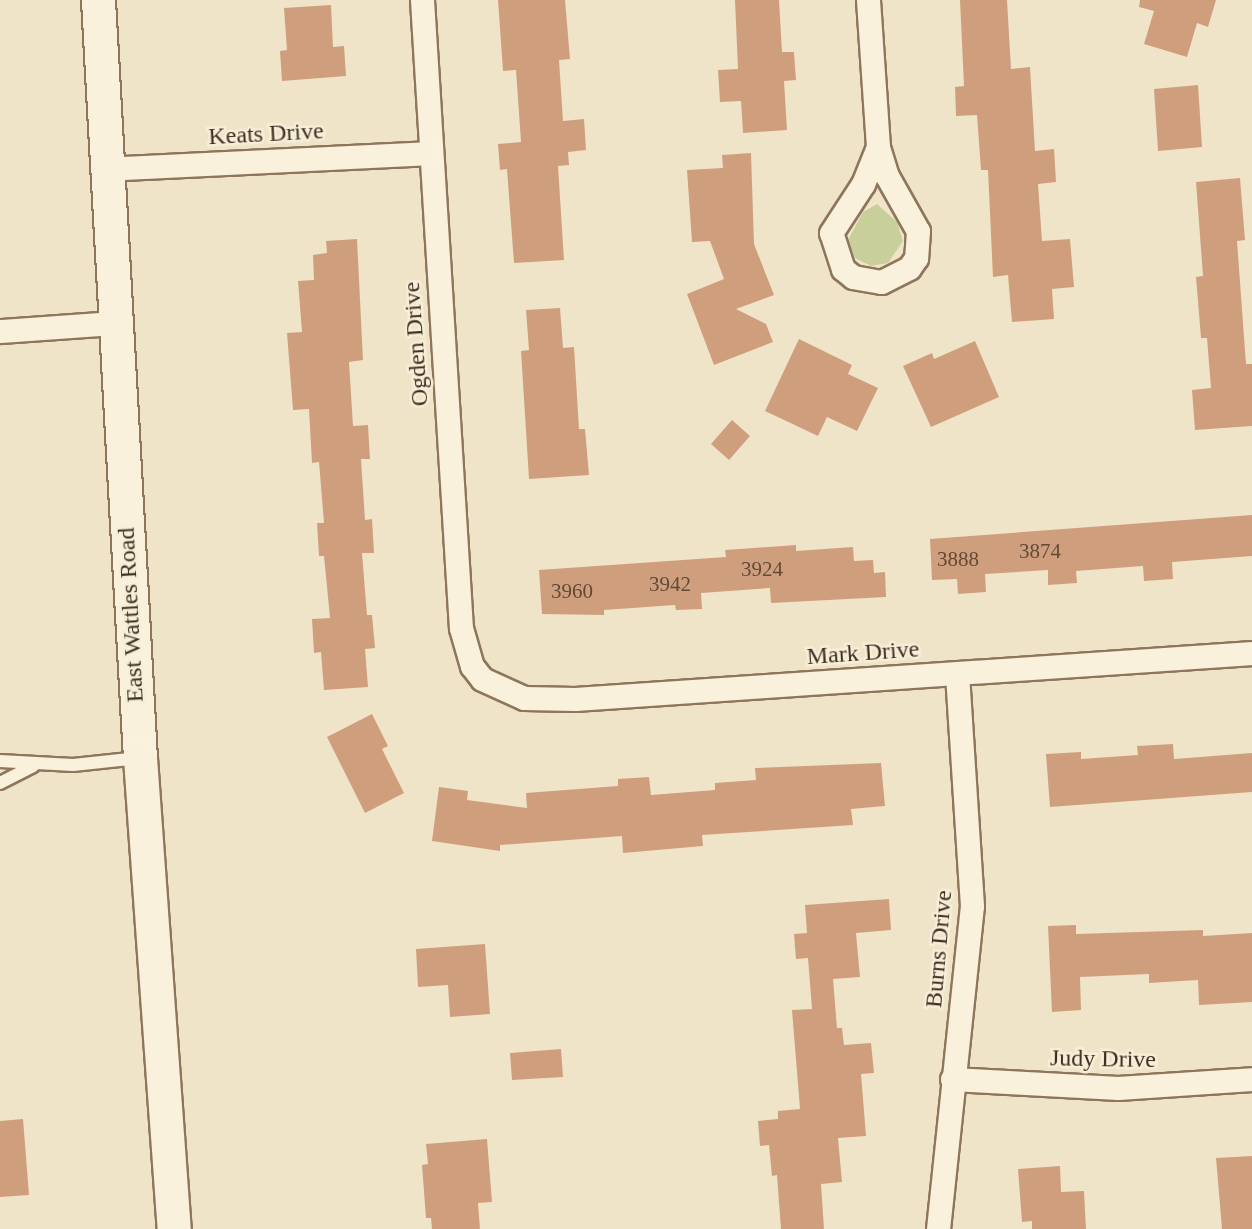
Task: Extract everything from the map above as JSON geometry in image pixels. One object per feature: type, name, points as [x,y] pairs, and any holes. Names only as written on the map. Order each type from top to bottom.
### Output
[{"type":"main road","name":"East Wattles Road","points":[[98,0],[113,323],[140,758],[174,1229]]},
{"type":"street","name":"Ogden Drive","points":[[422,0],[461,628],[472,666],[482,679]]},
{"type":"street","points":[[868,0],[878,147],[890,183],[914,219],[919,244],[909,268],[881,282],[853,277],[843,269],[831,233],[863,184],[878,147]]},
{"type":"street","name":"Keats Drive","points":[[104,169],[430,153]]},
{"type":"street","points":[[0,331],[113,323]]},
{"type":"street","name":"Mark Drive","points":[[482,679],[503,692],[547,699],[1252,653]]},
{"type":"street","name":"Burns Drive","points":[[938,1229],[972,906],[957,673]]},
{"type":"street","name":"Judy Drive","points":[[952,1079],[1118,1088],[1252,1079]]},
{"type":"lane","points":[[0,761],[33,766],[140,758]]},
{"type":"lane","points":[[0,783],[33,766]]},
{"type":"green space","points":[[877,204],[897,222],[903,241],[888,263],[871,266],[855,258],[848,240],[863,212]]},
{"type":"building","points":[[498,0],[565,0],[570,59],[559,60],[563,121],[584,119],[586,150],[568,152],[569,165],[558,166],[564,260],[514,263],[507,169],[500,170],[498,144],[521,142],[516,70],[503,71]]},
{"type":"building","points":[[735,0],[779,0],[782,52],[794,52],[796,80],[784,81],[787,130],[743,133],[741,101],[720,102],[718,70],[738,69]]},
{"type":"building","points":[[960,0],[1007,0],[1011,69],[1030,67],[1035,151],[1054,149],[1056,182],[1038,184],[1042,241],[1070,239],[1074,287],[1052,289],[1054,319],[1012,322],[1008,275],[993,277],[988,170],[981,170],[977,115],[956,116],[955,87],[964,86]]},
{"type":"building","points":[[1140,0],[1216,0],[1208,27],[1197,23],[1187,57],[1144,44],[1154,11],[1139,7]]},
{"type":"building","points":[[331,5],[333,47],[344,46],[346,76],[282,81],[280,51],[287,50],[284,8]]},
{"type":"building","points":[[1198,85],[1202,147],[1158,151],[1154,89]]},
{"type":"building","points":[[751,153],[754,244],[774,295],[736,309],[766,324],[773,342],[714,365],[687,294],[724,279],[710,241],[692,242],[687,170],[723,168],[722,155]]},
{"type":"building","points":[[1240,178],[1245,240],[1237,241],[1246,364],[1252,364],[1252,426],[1195,430],[1192,390],[1211,388],[1207,338],[1201,338],[1196,277],[1203,276],[1196,182]]},
{"type":"building","points":[[357,239],[363,360],[349,362],[353,426],[368,425],[370,459],[361,459],[365,520],[372,519],[374,553],[362,553],[367,615],[372,615],[375,648],[365,649],[368,687],[324,690],[321,652],[314,653],[312,619],[330,618],[324,556],[319,556],[317,523],[324,523],[319,462],[312,463],[309,409],[293,410],[287,333],[302,332],[298,281],[314,280],[313,255],[327,253],[326,241]]},
{"type":"building","points":[[560,308],[563,348],[574,347],[579,429],[585,429],[589,475],[529,479],[521,351],[529,350],[526,310]]},
{"type":"building","points":[[799,339],[852,365],[848,374],[878,388],[857,431],[827,417],[818,436],[765,411]]},
{"type":"building","points":[[975,341],[999,397],[931,427],[903,366],[932,353],[934,359]]},
{"type":"building","points":[[732,420],[750,436],[729,460],[711,444]]},
{"type":"building","points":[[1252,515],[1252,556],[1172,562],[1173,579],[1144,581],[1143,566],[1076,571],[1077,583],[1048,585],[1048,570],[985,574],[986,592],[958,594],[957,579],[932,580],[930,539]]},
{"type":"building","points":[[796,545],[796,551],[853,547],[854,561],[873,560],[874,573],[885,572],[886,597],[771,603],[770,588],[701,593],[702,609],[676,610],[675,605],[604,610],[604,615],[542,614],[539,570],[726,557],[725,550]]},
{"type":"building","points":[[372,714],[388,746],[382,749],[404,793],[365,813],[327,737]]},
{"type":"building","points":[[1173,744],[1174,759],[1252,753],[1252,792],[1050,807],[1046,754],[1081,752],[1081,759],[1138,755],[1137,746]]},
{"type":"building","points":[[881,763],[885,806],[851,809],[853,825],[702,835],[703,846],[623,853],[622,836],[500,845],[500,851],[432,841],[439,787],[468,791],[467,800],[527,808],[526,793],[618,786],[618,779],[649,777],[651,795],[715,790],[715,783],[756,780],[755,768]]},
{"type":"building","points":[[889,899],[891,930],[856,933],[860,977],[833,979],[837,1028],[842,1028],[844,1045],[871,1043],[874,1073],[861,1074],[866,1136],[838,1138],[842,1182],[821,1184],[824,1229],[781,1229],[777,1175],[772,1176],[769,1145],[760,1146],[758,1121],[778,1119],[778,1111],[800,1109],[792,1010],[812,1009],[808,958],[796,959],[794,934],[807,933],[805,905]]},
{"type":"building","points":[[1076,925],[1076,934],[1203,930],[1203,936],[1252,933],[1252,1002],[1199,1005],[1198,980],[1149,983],[1149,974],[1080,977],[1081,1010],[1052,1012],[1048,926]]},
{"type":"building","points":[[485,944],[490,1014],[450,1017],[448,985],[418,987],[416,949]]},
{"type":"building","points":[[561,1049],[563,1077],[512,1080],[510,1053]]},
{"type":"building","points":[[23,1119],[29,1195],[0,1197],[0,1121]]},
{"type":"building","points":[[487,1139],[492,1202],[478,1203],[480,1229],[432,1229],[431,1218],[426,1218],[422,1165],[428,1164],[426,1144]]},
{"type":"building","points":[[1252,1156],[1252,1229],[1222,1229],[1216,1158]]},
{"type":"building","points":[[1060,1166],[1061,1192],[1084,1191],[1086,1229],[1032,1229],[1032,1221],[1022,1222],[1018,1169]]}]
